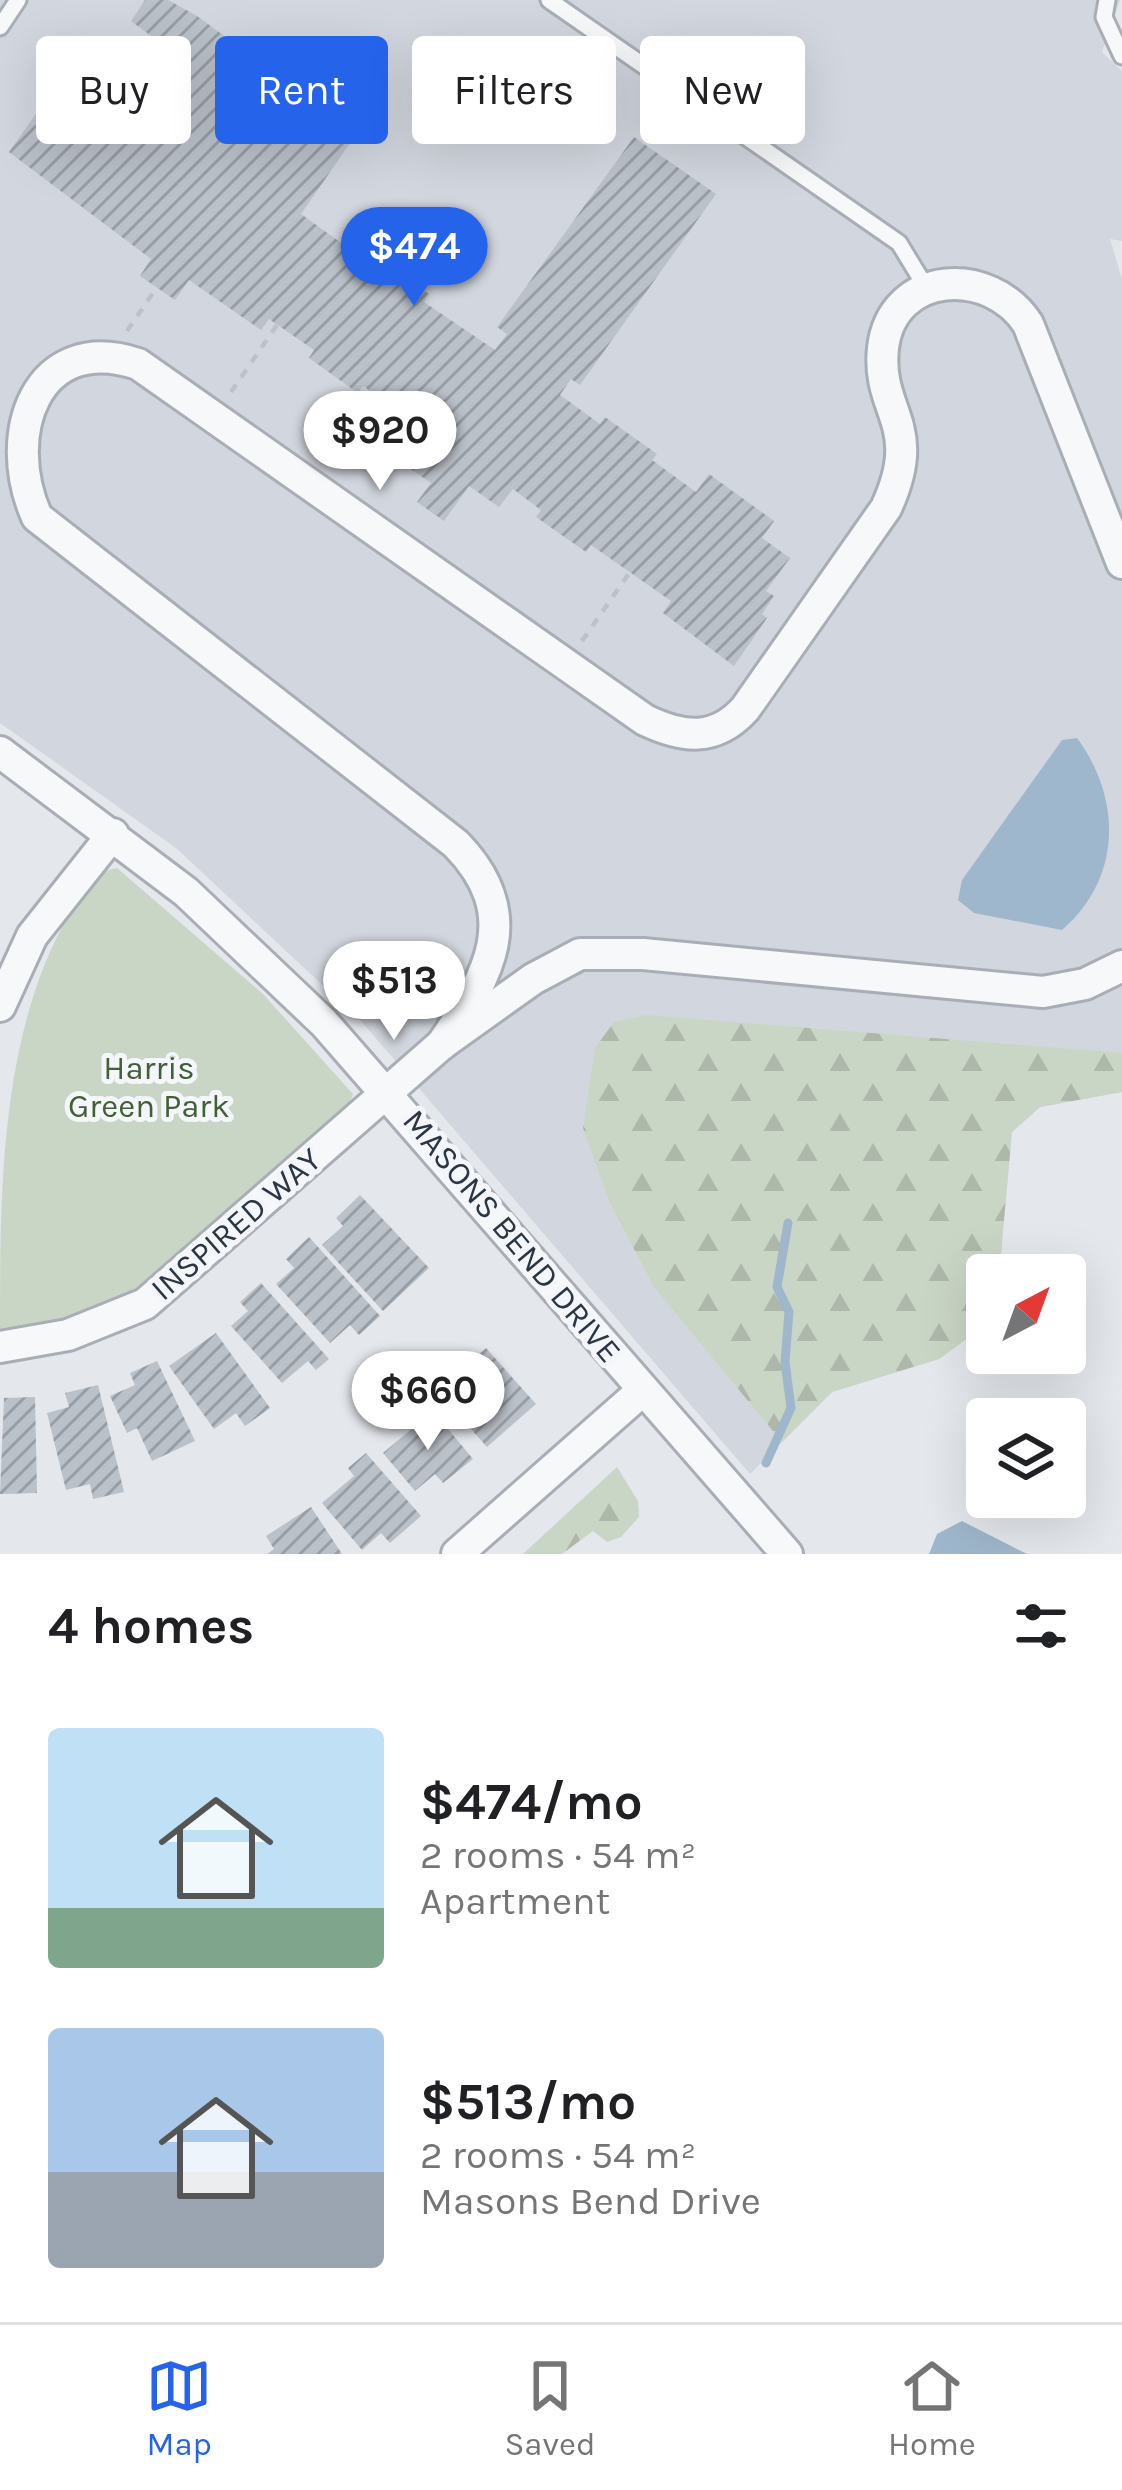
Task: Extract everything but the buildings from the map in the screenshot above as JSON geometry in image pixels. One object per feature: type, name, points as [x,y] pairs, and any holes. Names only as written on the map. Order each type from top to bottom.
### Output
[{"type":"street","points":[[442,1045],[486,976],[495,940],[490,898],[471,860],[37,517],[22,499],[8,462],[7,443],[18,406],[62,365],[99,357],[138,364],[645,720],[686,736],[732,723],[745,709],[886,508],[903,457],[884,348],[888,328],[904,306],[927,289],[982,285],[1016,305],[1043,358],[1122,563]]},
{"type":"street","name":"MASONS BEND DRIVE","points":[[0,752],[112,833],[250,949],[388,1091],[787,1554]]},
{"type":"street","points":[[0,1006],[32,936],[112,833]]},
{"type":"street","points":[[442,1045],[533,979],[580,954],[643,954],[1043,992],[1085,984],[1122,966]]},
{"type":"street","name":"INSPIRED WAY","points":[[0,1347],[68,1335],[146,1304],[442,1045]]},
{"type":"street","points":[[458,1554],[643,1390]]},
{"type":"lane","points":[[0,26],[18,0]]},
{"type":"lane","points":[[549,0],[899,243],[927,289]]},
{"type":"lane","points":[[1107,0],[1104,17],[1122,56]]},
{"type":"path","points":[[127,331],[157,287]]},
{"type":"path","points":[[231,392],[278,325]]},
{"type":"path","points":[[582,641],[631,572]]},
{"type":"shaded area","points":[[0,0],[1120,0],[1102,52],[1122,71],[1122,241],[1110,239],[1122,279],[1122,1092],[1040,1107],[1012,1132],[1001,1254],[966,1254],[966,1339],[939,1359],[832,1392],[750,1474],[362,1022],[176,848],[0,723]]},
{"type":"green space","name":"Harris Green Park","points":[[117,868],[263,994],[353,1094],[348,1108],[232,1216],[145,1282],[99,1308],[50,1325],[0,1331],[9,1112],[30,1007],[71,911],[96,878]]},
{"type":"green space","points":[[646,1015],[1122,1053],[1122,1092],[1040,1107],[1012,1132],[1001,1254],[966,1254],[966,1339],[939,1359],[832,1392],[782,1442],[654,1287],[609,1201],[583,1128],[595,1048],[614,1022]]},
{"type":"green space","points":[[617,1467],[638,1501],[639,1517],[621,1537],[607,1542],[593,1531],[562,1554],[523,1554]]},
{"type":"water","points":[[1077,738],[1092,762],[1108,812],[1105,862],[1096,887],[1062,930],[974,913],[958,900],[962,880],[1062,740]]},
{"type":"water","points":[[962,1521],[1027,1554],[929,1554],[937,1534]]},
{"type":"waterway","points":[[766,1463],[791,1408],[785,1362],[789,1312],[777,1287],[788,1223]]}]
